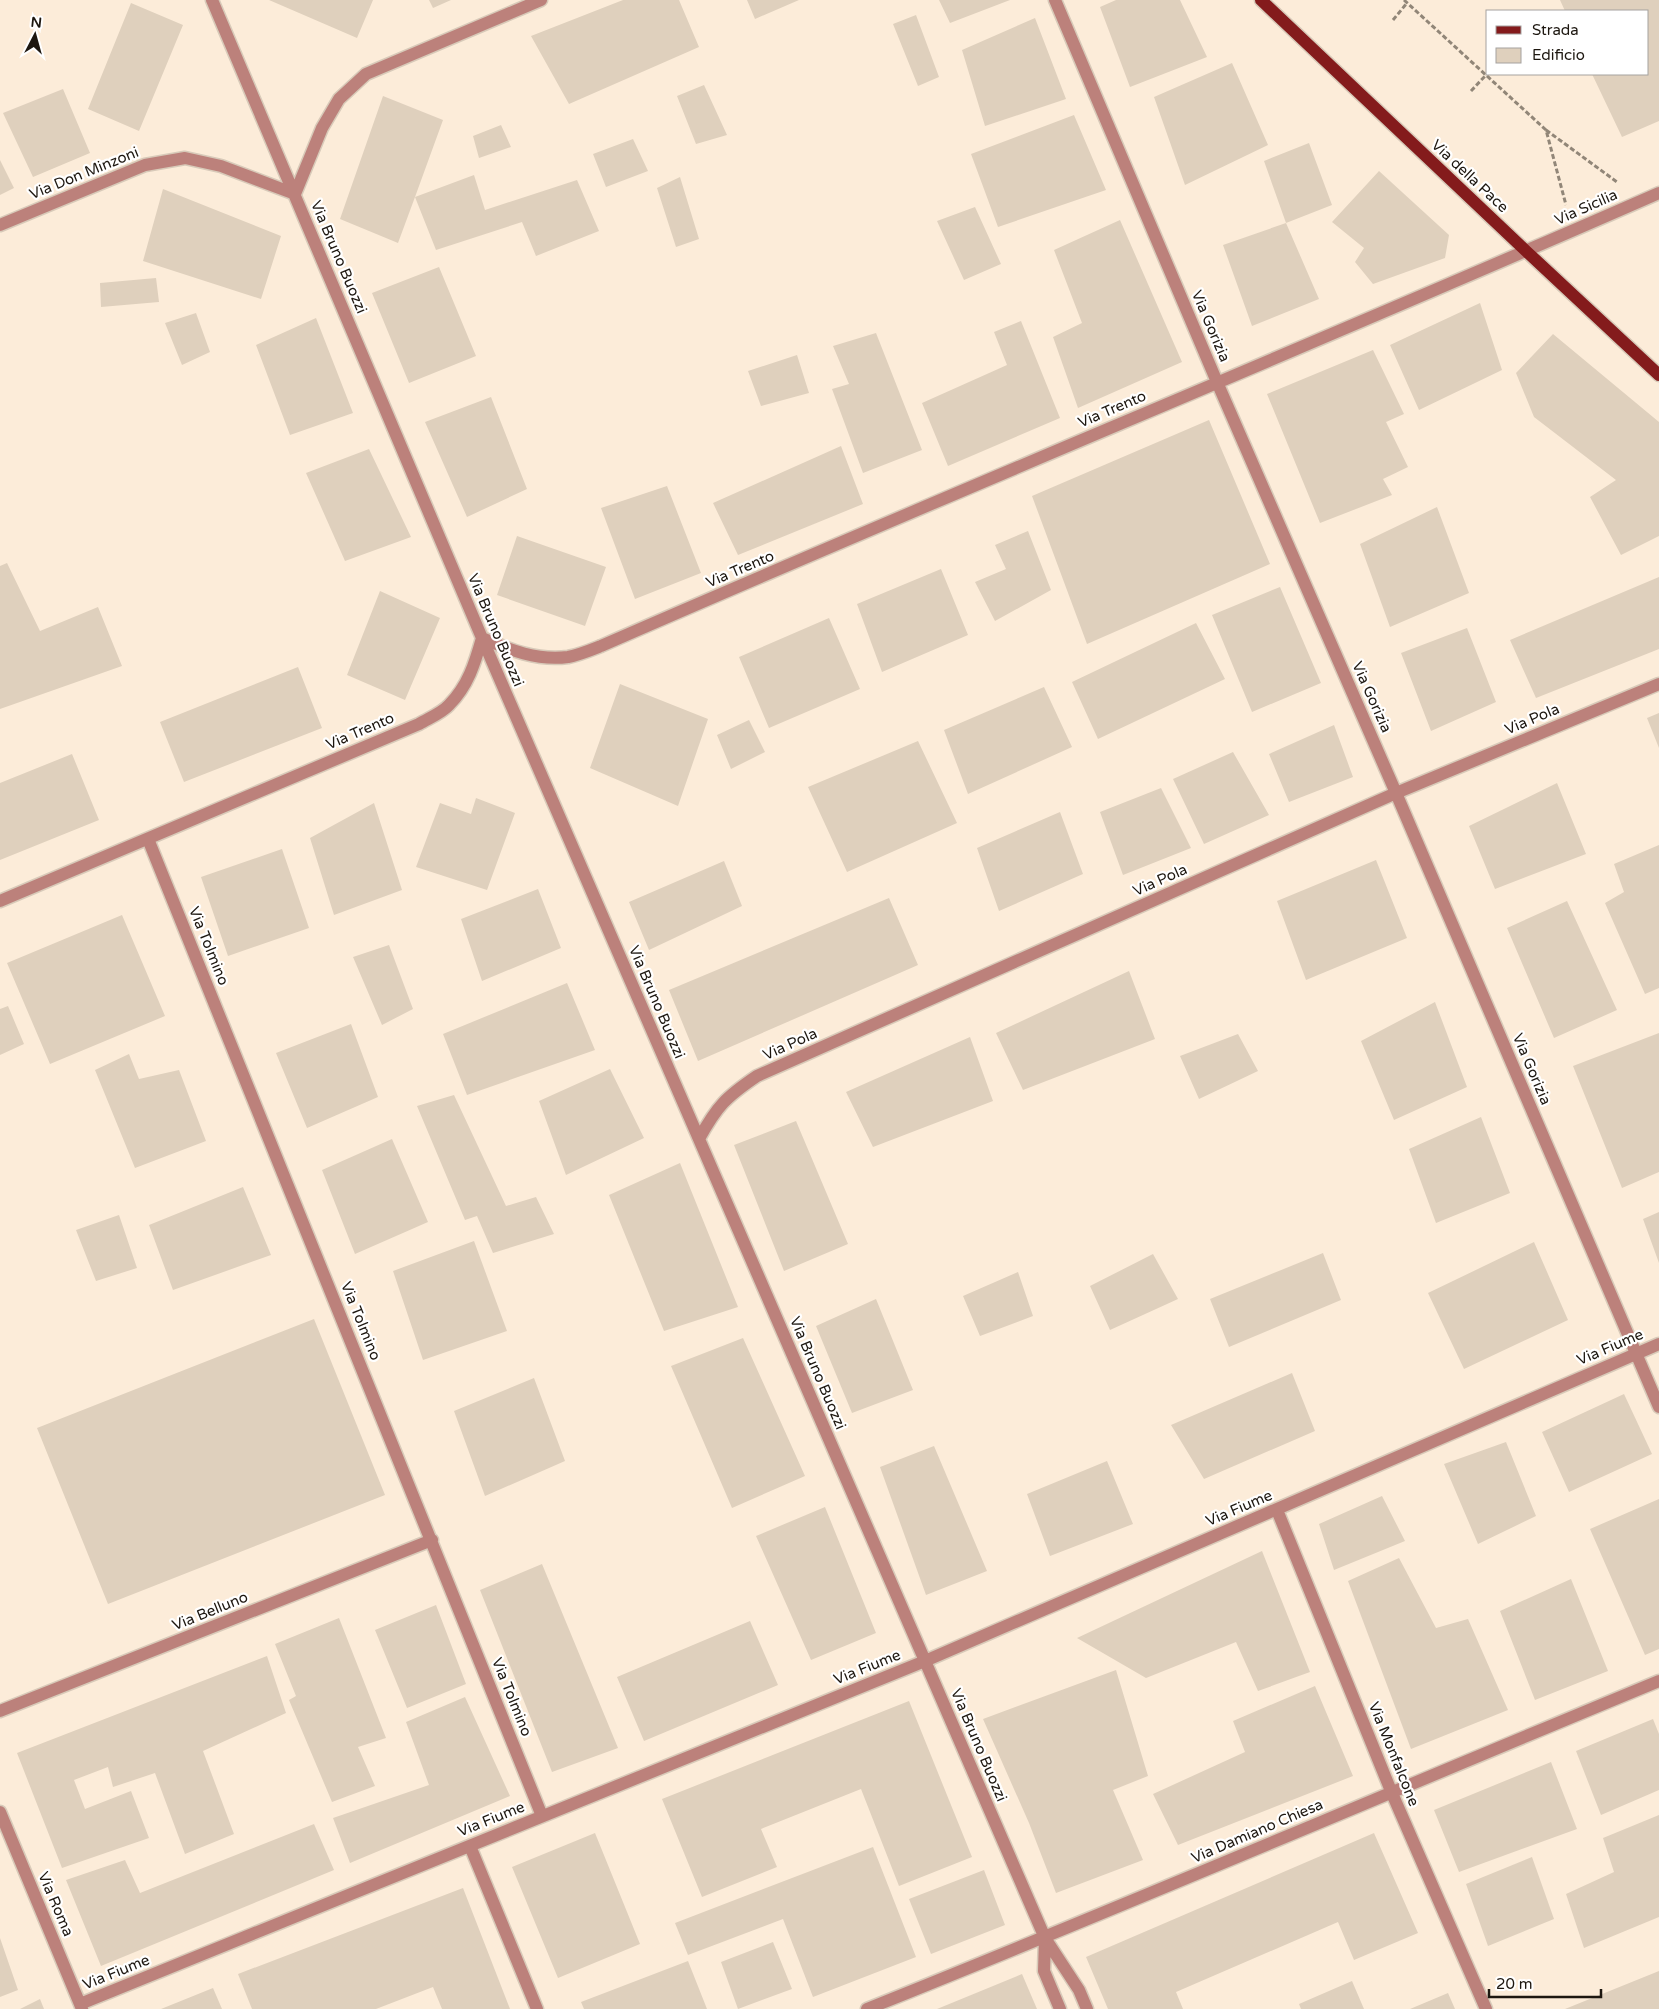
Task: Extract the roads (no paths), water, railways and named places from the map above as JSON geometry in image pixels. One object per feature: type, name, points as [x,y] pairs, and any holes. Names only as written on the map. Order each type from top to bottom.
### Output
[{"type":"main road","name":"Via della Pace","points":[[1261,0],[1526,252],[1659,375]]},
{"type":"street","name":"Via Bruno Buozzi","points":[[212,0],[482,638],[1045,1938],[1079,1990],[1087,2009]]},
{"type":"street","points":[[295,194],[322,128],[339,99],[366,74],[540,0]]},
{"type":"street","name":"Via Gorizia","points":[[1055,0],[1217,382],[1396,793],[1659,1407]]},
{"type":"street","name":"Via Don Minzoni","points":[[0,225],[145,165],[185,158],[221,166],[295,194]]},
{"type":"street","name":"Via Sicilia","points":[[1526,252],[1659,193]]},
{"type":"street","name":"Via Trento","points":[[0,901],[419,724],[448,706],[463,688],[471,675],[482,638],[512,651],[539,658],[569,657],[601,646],[1526,252]]},
{"type":"street","name":"Via Pola","points":[[699,1139],[713,1113],[730,1094],[757,1076],[1396,793],[1659,684]]},
{"type":"street","name":"Via Tolmino","points":[[148,839],[542,1816]]},
{"type":"street","name":"Via Fiume","points":[[81,2007],[542,1816],[926,1660],[1659,1344]]},
{"type":"street","name":"Via Monfalcone","points":[[1277,1510],[1391,1791],[1486,2009]]},
{"type":"street","name":"Via Belluno","points":[[0,1712],[432,1540]]},
{"type":"street","name":"Via Damiano Chiesa","points":[[867,2009],[1045,1938],[1391,1791],[1659,1681]]},
{"type":"street","name":"Via Roma","points":[[0,1812],[81,2007]]},
{"type":"street","points":[[470,1846],[537,2009]]},
{"type":"street","points":[[1045,1938],[1044,1971],[1060,2009]]}]
